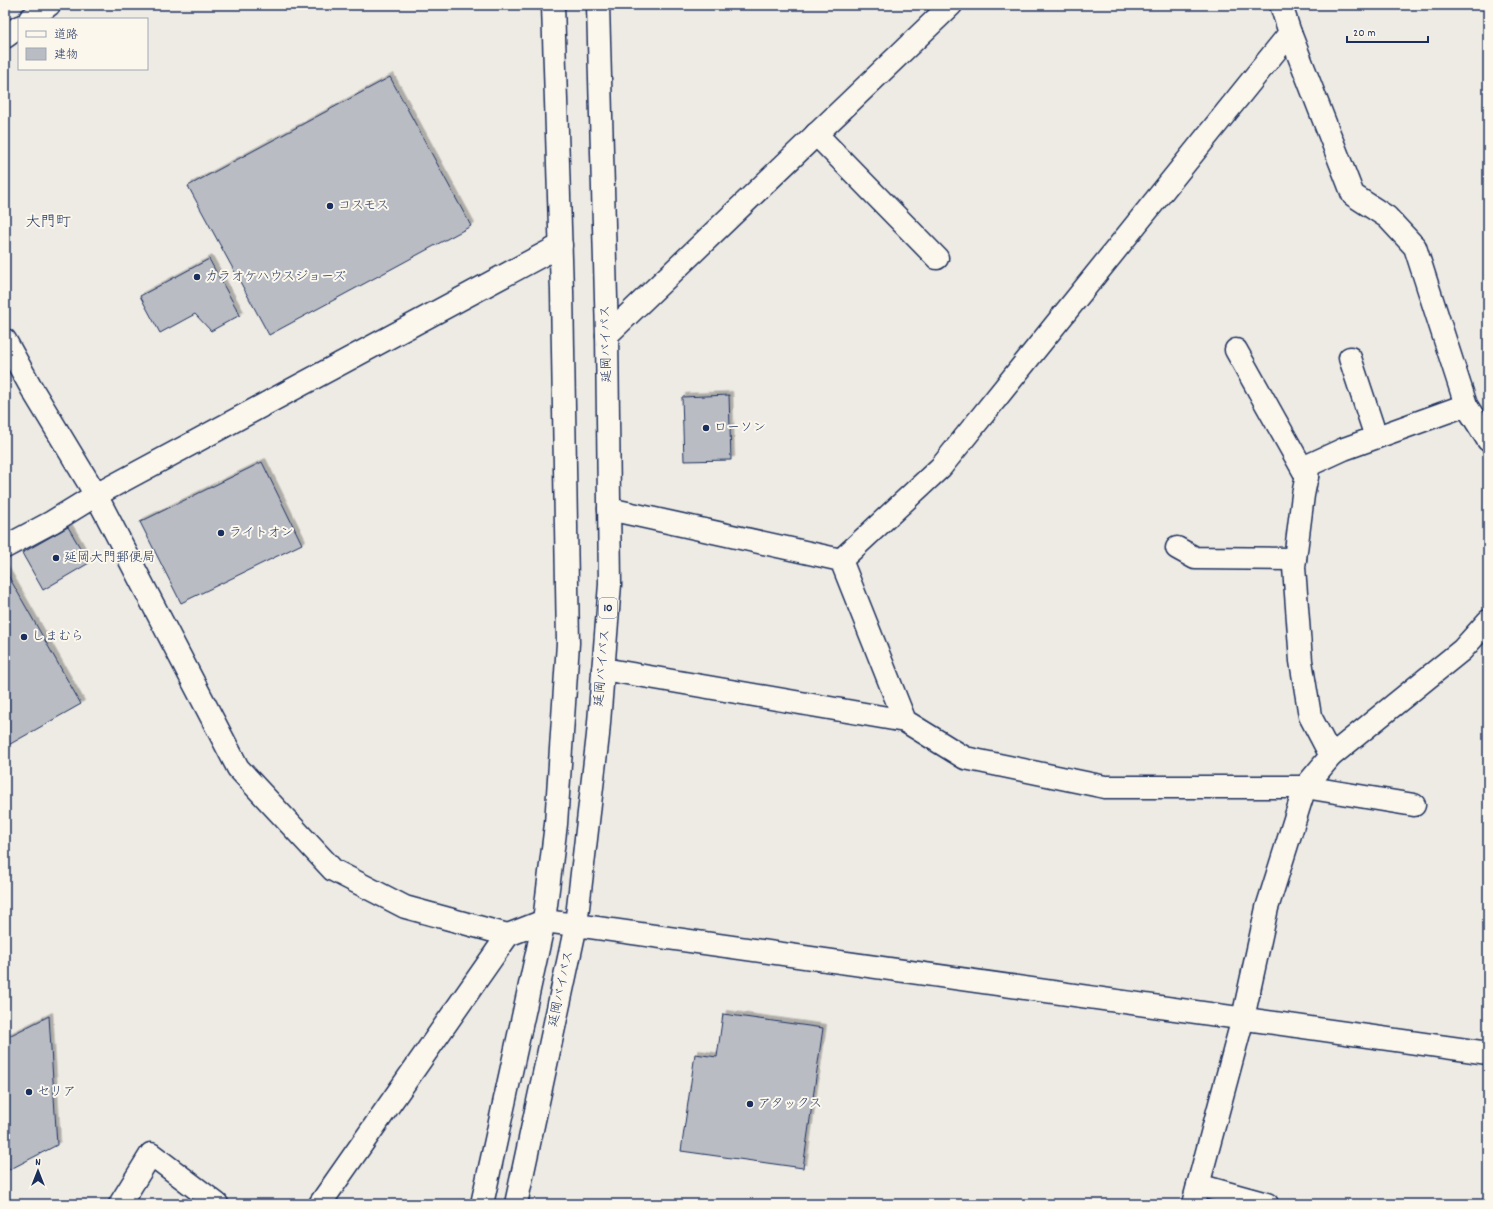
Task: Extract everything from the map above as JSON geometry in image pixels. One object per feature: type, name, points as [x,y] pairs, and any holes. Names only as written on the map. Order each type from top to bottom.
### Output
[{"type":"main road","points":[[31,18],[49,5]]},
{"type":"main road","points":[[482,1204],[544,921],[556,824],[568,643],[561,245],[553,5]]},
{"type":"main road","name":"延岡バイパス","points":[[516,1204],[576,925],[598,735],[610,584],[607,335],[598,5]]},
{"type":"main road","points":[[607,335],[951,5]]},
{"type":"main road","points":[[1281,5],[1290,33],[1353,194],[1387,218],[1415,247],[1466,405],[1488,440]]},
{"type":"main road","points":[[5,37],[18,28]]},
{"type":"main road","points":[[841,560],[941,467],[1290,33]]},
{"type":"main road","points":[[816,134],[937,258]]},
{"type":"main road","points":[[5,547],[96,496],[561,245]]},
{"type":"main road","points":[[5,340],[32,389],[96,496],[238,768],[333,870],[405,907],[508,935]]},
{"type":"main road","points":[[1236,350],[1307,477]]},
{"type":"main road","points":[[1350,358],[1376,437]]},
{"type":"main road","points":[[1331,756],[1310,716],[1301,661],[1294,567],[1303,495],[1309,465],[1344,449],[1466,405]]},
{"type":"main road","points":[[609,509],[841,560]]},
{"type":"main road","points":[[1177,548],[1195,558],[1295,559]]},
{"type":"main road","points":[[841,560],[905,721]]},
{"type":"main road","points":[[1267,1204],[1196,1194],[1243,1018],[1267,908],[1305,787],[1331,756],[1462,650],[1488,620]]},
{"type":"main road","points":[[603,669],[905,721],[964,758],[1105,786],[1305,787],[1414,805]]},
{"type":"main road","points":[[320,1204],[508,935],[544,921],[1488,1053]]},
{"type":"main road","points":[[120,1204],[151,1154],[216,1204]]},
{"type":"building","name":"コスモス","points":[[390,77],[471,226],[269,335],[188,186]]},
{"type":"building","name":"カラオケハウスジョーズ","points":[[209,259],[240,315],[211,331],[195,314],[160,333],[140,296]]},
{"type":"building","name":"ローソン","points":[[729,395],[731,460],[684,461],[682,397]]},
{"type":"building","name":"ライトオン","points":[[262,462],[302,544],[181,603],[140,522]]},
{"type":"building","name":"延岡大門郵便局","points":[[68,527],[89,563],[43,590],[22,553]]},
{"type":"building","name":"しまむら","points":[[5,570],[81,704],[5,747]]},
{"type":"building","name":"アタックス","points":[[723,1014],[823,1028],[803,1168],[681,1151],[695,1054],[717,1057]]},
{"type":"building","name":"セリア","points":[[49,1016],[57,1145],[5,1172],[5,1038]]},
{"type":"place","name":"コスモス","points":[[330,206]]},
{"type":"place","name":"カラオケハウスジョーズ","points":[[197,277]]},
{"type":"place","name":"ローソン","points":[[706,428]]},
{"type":"place","name":"ライトオン","points":[[221,533]]},
{"type":"place","name":"延岡大門郵便局","points":[[56,558]]},
{"type":"place","name":"しまむら","points":[[24,637]]},
{"type":"place","name":"セリア","points":[[29,1092]]},
{"type":"place","name":"アタックス","points":[[750,1104]]},
{"type":"district","name":"大門町","points":[[48,223]]}]
